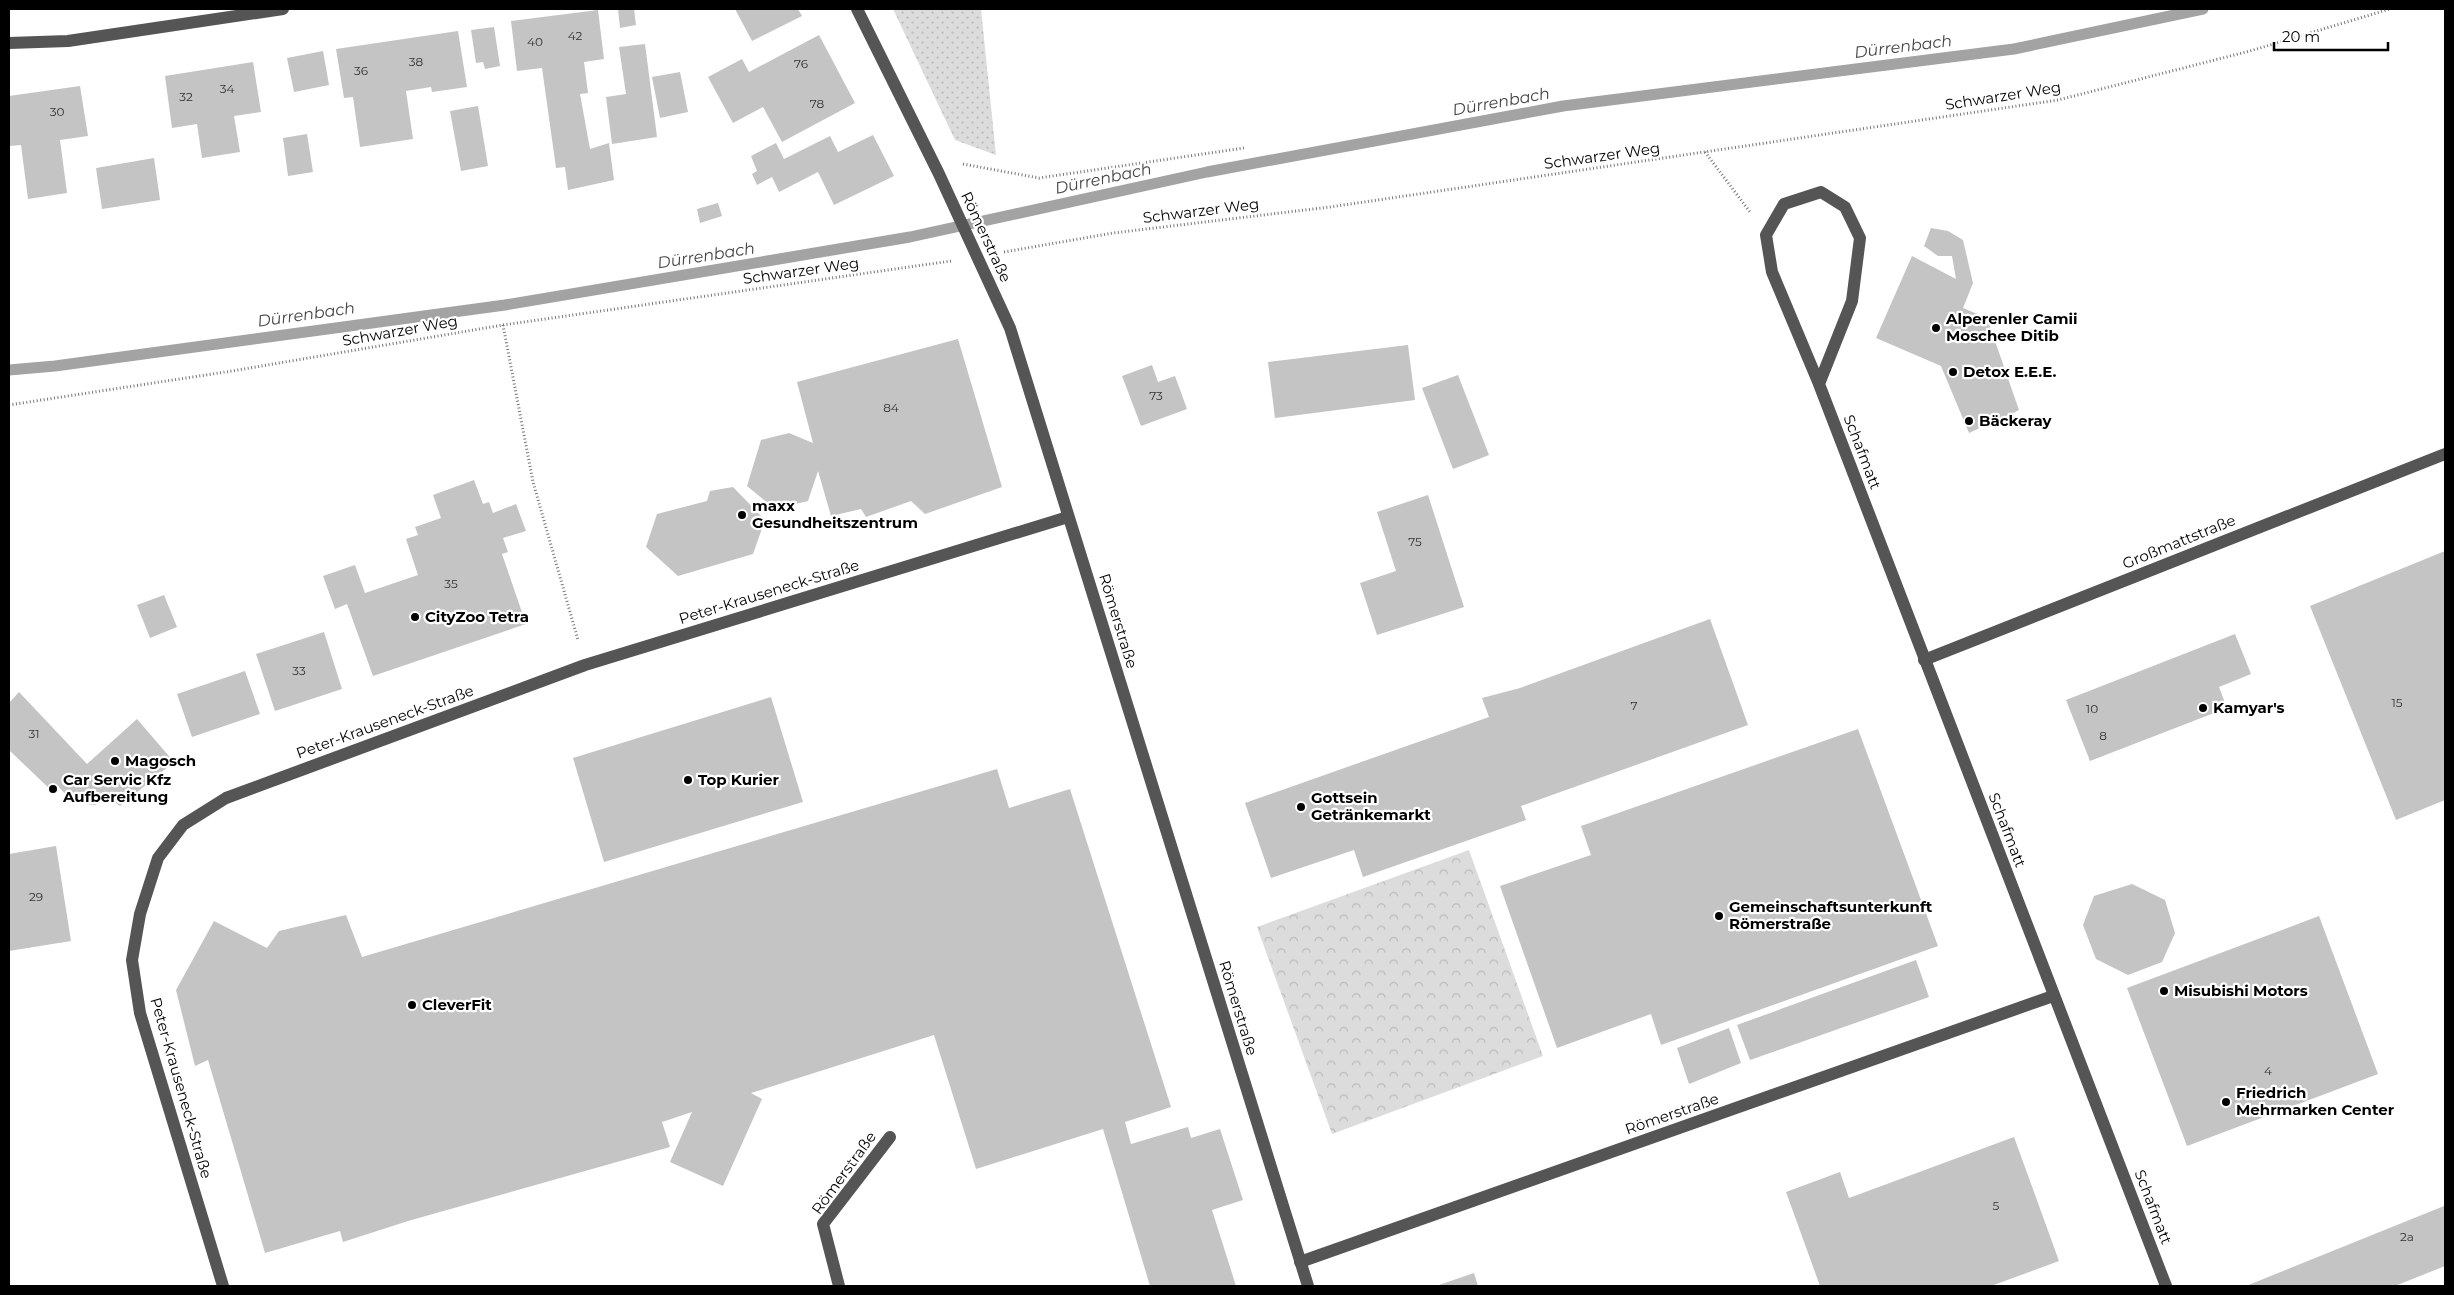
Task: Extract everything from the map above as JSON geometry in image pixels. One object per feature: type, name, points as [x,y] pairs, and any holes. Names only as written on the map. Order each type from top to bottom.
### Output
[{"type":"street","points":[[9,43],[68,41],[283,9]]},
{"type":"street","name":"Römerstraße","points":[[857,9],[939,174],[1010,328],[1308,1286]]},
{"type":"street","points":[[1766,234],[1784,204],[1821,192],[1845,206],[1860,238],[1852,301],[1819,384]]},
{"type":"street","name":"Schafmatt","points":[[1766,234],[1772,272],[1819,384],[2166,1286]]},
{"type":"street","name":"Großmattstraße","points":[[1924,660],[2445,454]]},
{"type":"street","name":"Peter-Krauseneck-Straße","points":[[223,1286],[140,1013],[132,960],[140,914],[158,858],[183,825],[226,798],[585,665],[1068,517]]},
{"type":"street","name":"Römerstraße","points":[[1300,1262],[2054,996]]},
{"type":"street","name":"Römerstraße","points":[[838,1286],[823,1224],[890,1137]]},
{"type":"path","name":"Schwarzer Weg","points":[[9,405],[232,371],[503,325],[976,257],[1113,232],[1330,207],[2058,100],[2250,51],[2390,9]]},
{"type":"path","points":[[939,174],[962,164],[1039,178],[1244,148]]},
{"type":"path","points":[[1705,152],[1766,234]]},
{"type":"path","points":[[503,325],[533,482],[585,665]]},
{"type":"green space","points":[[893,9],[981,9],[996,155],[955,140]]},
{"type":"green space","points":[[1469,850],[1543,1056],[1332,1134],[1257,927]]},
{"type":"building","points":[[618,9],[634,9],[636,25],[620,28]]},
{"type":"building","points":[[735,9],[798,9],[802,16],[752,41]]},
{"type":"building","points":[[598,10],[604,59],[584,62],[588,93],[580,94],[590,149],[609,143],[614,180],[568,190],[565,167],[556,168],[542,68],[517,71],[511,21]]},
{"type":"building","points":[[494,27],[500,66],[485,69],[483,62],[476,63],[471,30]]},
{"type":"building","points":[[458,31],[467,87],[432,92],[431,87],[406,91],[413,139],[360,147],[353,97],[344,98],[336,49]]},
{"type":"building","points":[[819,35],[855,103],[782,142],[763,107],[733,123],[708,77],[742,59],[749,72]]},
{"type":"building","points":[[645,44],[657,137],[612,144],[606,97],[626,94],[619,47]]},
{"type":"building","points":[[323,51],[329,85],[294,92],[287,58]]},
{"type":"building","points":[[253,62],[261,112],[234,116],[240,152],[202,158],[197,124],[172,128],[165,76]]},
{"type":"building","points":[[680,72],[688,112],[660,118],[652,77]]},
{"type":"building","points":[[80,86],[88,136],[60,140],[67,193],[28,199],[21,145],[9,146],[9,96]]},
{"type":"building","points":[[478,106],[488,166],[461,171],[450,111]]},
{"type":"building","points":[[307,134],[313,172],[288,176],[283,138]]},
{"type":"building","points":[[873,135],[894,176],[834,205],[818,172],[779,192],[772,177],[757,185],[752,174],[757,171],[751,156],[776,143],[784,159],[830,136],[838,152]]},
{"type":"building","points":[[154,158],[160,200],[102,209],[96,168]]},
{"type":"building","points":[[718,203],[722,216],[700,223],[697,209]]},
{"type":"building","name":"Alperenler Camii Moschee Ditib","points":[[1931,228],[1948,231],[1963,240],[1973,283],[1963,308],[1987,318],[2019,410],[1969,433],[1941,366],[1876,338],[1912,256],[1956,279],[1952,256],[1938,256],[1924,246]]},
{"type":"building","points":[[958,339],[1002,487],[925,514],[911,501],[866,517],[861,509],[831,516],[818,471],[808,501],[775,509],[747,486],[761,440],[789,433],[813,443],[797,382]]},
{"type":"building","points":[[1408,345],[1415,400],[1275,418],[1268,362]]},
{"type":"building","points":[[1152,365],[1158,382],[1175,376],[1187,409],[1141,426],[1122,376]]},
{"type":"building","points":[[1458,375],[1489,455],[1453,469],[1422,388]]},
{"type":"building","points":[[474,480],[483,504],[489,502],[493,513],[516,504],[526,531],[503,538],[508,552],[502,554],[526,624],[373,676],[347,604],[335,609],[323,576],[355,565],[365,593],[418,575],[406,539],[418,535],[415,527],[441,518],[433,495]]},
{"type":"building","points":[[733,487],[765,520],[753,554],[678,576],[646,547],[657,514],[707,501],[710,491]]},
{"type":"building","points":[[1428,495],[1464,607],[1377,635],[1360,583],[1396,571],[1377,512]]},
{"type":"building","points":[[2445,551],[2445,800],[2396,820],[2310,606]]},
{"type":"building","points":[[164,595],[177,627],[150,638],[137,605]]},
{"type":"building","points":[[1710,619],[1748,725],[1521,806],[1526,820],[1363,877],[1354,850],[1271,878],[1245,803],[1489,717],[1482,698],[1520,688]]},
{"type":"building","points":[[324,632],[342,689],[275,711],[256,654]]},
{"type":"building","points":[[2235,634],[2251,674],[2219,687],[2227,708],[2090,761],[2066,700]]},
{"type":"building","points":[[245,671],[260,714],[192,737],[177,694]]},
{"type":"building","points":[[19,692],[87,764],[137,719],[174,762],[120,806],[109,798],[95,805],[85,804],[66,795],[58,786],[53,792],[9,750],[9,703]]},
{"type":"building","name":"Top Kurier","points":[[771,697],[803,802],[604,862],[573,758]]},
{"type":"building","name":"Gemeinschaftsunterkunft Römerstraße","points":[[1858,729],[1938,946],[1661,1045],[1651,1014],[1557,1048],[1500,886],[1591,855],[1581,826]]},
{"type":"building","points":[[997,769],[1009,808],[1070,789],[1171,1107],[1125,1122],[1131,1144],[1188,1127],[1191,1138],[1220,1129],[1243,1200],[1212,1210],[1236,1286],[1150,1286],[1103,1129],[976,1169],[934,1035],[751,1093],[762,1099],[723,1186],[670,1162],[692,1112],[662,1122],[670,1147],[408,1221],[343,1242],[340,1231],[265,1253],[208,1060],[195,1066],[176,990],[214,921],[267,948],[279,931],[346,915],[362,957]]},
{"type":"building","points":[[56,846],[71,941],[9,951],[9,854]]},
{"type":"building","points":[[2132,884],[2165,900],[2175,933],[2162,962],[2128,975],[2096,959],[2083,925],[2094,896]]},
{"type":"building","points":[[2319,916],[2378,1074],[2187,1146],[2127,988]]},
{"type":"building","points":[[1916,960],[1929,997],[1750,1060],[1737,1025]]},
{"type":"building","points":[[1729,1028],[1741,1063],[1689,1084],[1677,1048]]},
{"type":"building","points":[[2014,1137],[2059,1261],[1991,1286],[1820,1286],[1786,1192],[1840,1172],[1849,1198]]},
{"type":"building","points":[[2444,1206],[2445,1266],[2395,1286],[2246,1286]]},
{"type":"building","points":[[1474,1273],[1478,1286],[1436,1286]]},
{"type":"waterway","name":"Dürrenbach","points":[[9,370],[55,366],[505,305],[910,237],[1207,172],[1563,106],[2014,49],[2203,9]]},
{"type":"place","name":"Alperenler Camii Moschee Ditib","points":[[1936,328]]},
{"type":"place","name":"Detox E.E.E.","points":[[1953,372]]},
{"type":"place","name":"Bäckeray","points":[[1969,421]]},
{"type":"place","name":"maxx Gesundheitszentrum","points":[[742,515]]},
{"type":"place","name":"CityZoo Tetra","points":[[415,617]]},
{"type":"place","name":"Kamyar's","points":[[2203,708]]},
{"type":"place","name":"Magosch","points":[[115,761]]},
{"type":"place","name":"Top Kurier","points":[[688,780]]},
{"type":"place","name":"Car Servic Kfz Aufbereitung","points":[[53,789]]},
{"type":"place","name":"Gottsein Getränkemarkt","points":[[1301,807]]},
{"type":"place","name":"Gemeinschaftsunterkunft Römerstraße","points":[[1719,916]]},
{"type":"place","name":"Misubishi Motors","points":[[2164,991]]},
{"type":"place","name":"CleverFit","points":[[412,1005]]},
{"type":"place","name":"Friedrich Mehrmarken Center","points":[[2226,1102]]}]
